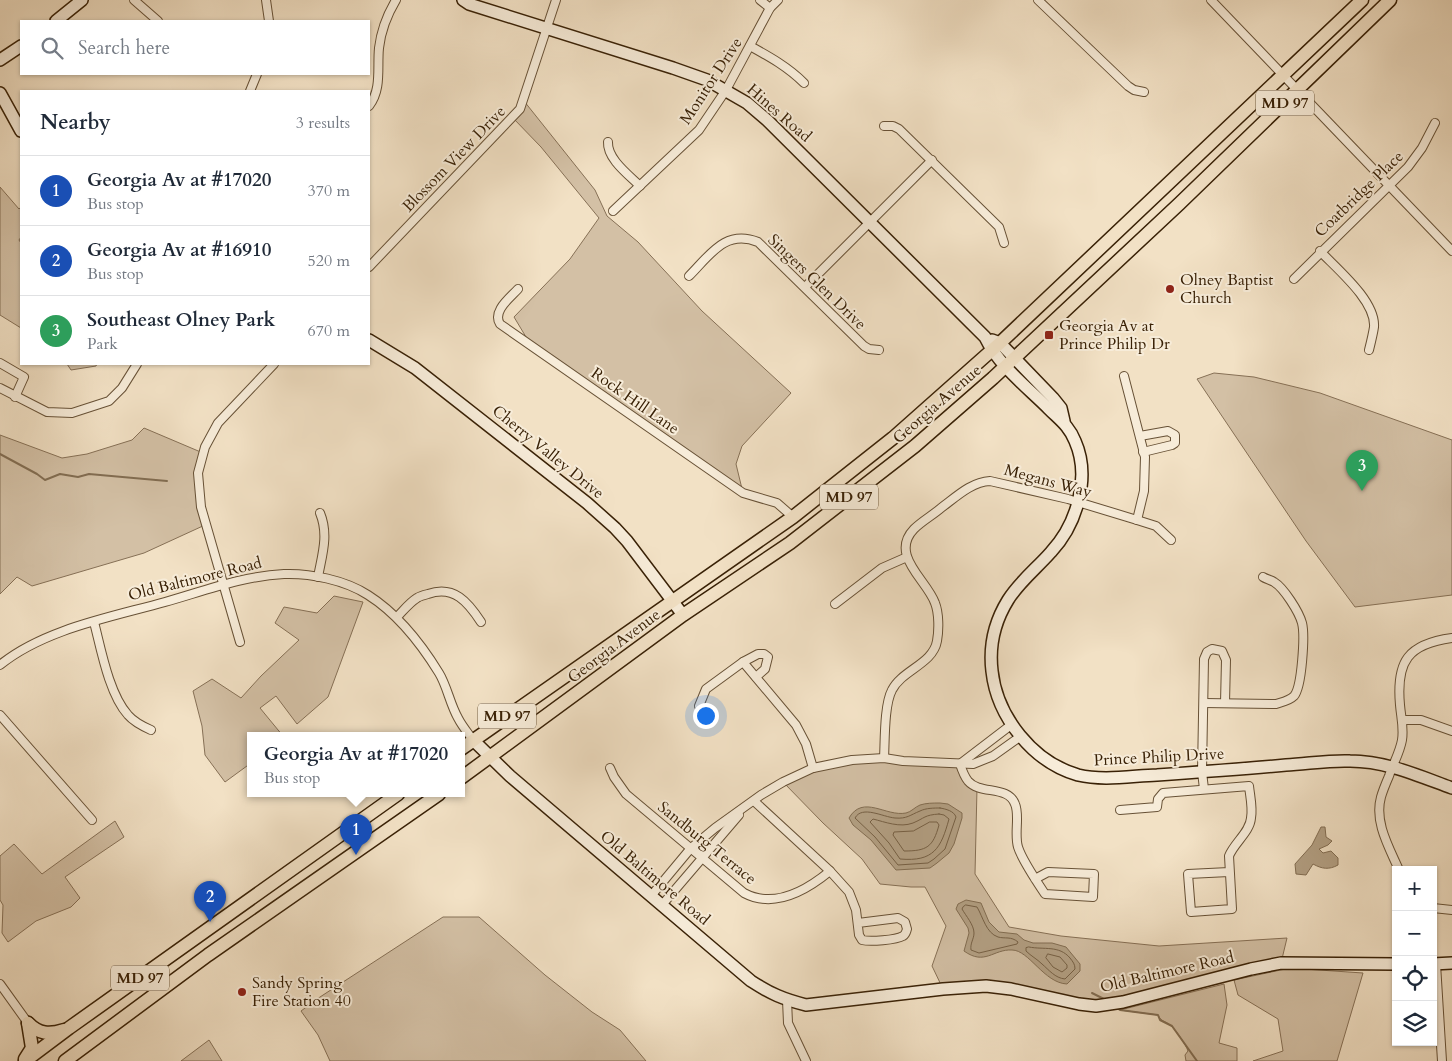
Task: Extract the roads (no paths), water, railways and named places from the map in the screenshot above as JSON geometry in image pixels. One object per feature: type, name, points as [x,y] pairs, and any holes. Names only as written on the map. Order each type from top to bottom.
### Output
[{"type":"main road","name":"Georgia Avenue","points":[[465,746],[793,517],[893,438],[996,347],[1362,0]]},
{"type":"main road","name":"Georgia Avenue","points":[[465,775],[683,615],[790,543],[915,446],[1010,362],[1298,90],[1390,0]]},
{"type":"main road","name":"MD 97","points":[[24,1061],[394,797]]},
{"type":"main road","name":"MD 97","points":[[65,1061],[208,955],[435,797]]},
{"type":"main road","points":[[28,1023],[41,1033],[53,1034],[68,1028]]},
{"type":"main road","points":[[24,1061],[32,1048],[28,1023]]},
{"type":"street","points":[[57,20],[82,0]]},
{"type":"street","points":[[134,0],[157,20]]},
{"type":"street","points":[[266,0],[269,20]]},
{"type":"street","points":[[370,104],[378,84],[379,48],[384,23],[388,12],[396,0]]},
{"type":"street","name":"Hines Road","points":[[462,0],[547,30],[707,80],[747,103],[768,121],[996,347]]},
{"type":"street","name":"Blossom View Drive","points":[[370,266],[520,109],[556,0]]},
{"type":"street","points":[[760,0],[770,8]]},
{"type":"street","name":"Monitor Drive","points":[[613,211],[699,130],[726,90],[770,8],[778,0]]},
{"type":"street","points":[[1038,0],[1128,86],[1134,90],[1144,92]]},
{"type":"street","points":[[1211,0],[1449,248],[1452,239]]},
{"type":"street","points":[[750,46],[785,66],[804,83]]},
{"type":"street","points":[[0,60],[20,47]]},
{"type":"street","points":[[250,90],[257,75]]},
{"type":"street","points":[[0,93],[20,129]]},
{"type":"street","name":"Coatbridge Place","points":[[1294,279],[1415,158],[1435,123]]},
{"type":"street","points":[[884,126],[893,126],[899,129],[932,160],[999,227],[1004,243]]},
{"type":"street","points":[[608,142],[607,149],[611,156],[640,186]]},
{"type":"street","points":[[806,287],[932,160]]},
{"type":"street","name":"Singers Glen Drive","points":[[689,276],[724,242],[737,238],[747,238],[758,242],[864,346],[869,349],[879,350]]},
{"type":"street","points":[[1320,252],[1362,295],[1370,307],[1374,326],[1369,350]]},
{"type":"street","name":"Rock Hill Lane","points":[[518,289],[498,313],[497,319],[500,324],[744,493],[777,503],[793,517]]},
{"type":"street","name":"Cherry Valley Drive","points":[[370,341],[415,368],[588,503],[615,528],[683,615]]},
{"type":"street","name":"Prince Philip Drive","points":[[996,347],[1061,408],[1064,421],[1076,442],[1082,462],[1082,482],[1078,503],[1064,536],[1009,598],[994,631],[991,662],[994,687],[1004,713],[1011,725],[1021,736],[1039,753],[1060,767],[1093,778],[1202,772],[1349,760],[1393,766],[1452,788]]},
{"type":"street","points":[[0,363],[24,377],[15,397]]},
{"type":"street","points":[[0,388],[47,412],[72,413],[109,401],[122,388],[136,365]]},
{"type":"street","points":[[240,642],[201,507],[198,473],[205,447],[218,423],[273,365]]},
{"type":"street","points":[[1124,376],[1143,452],[1144,490],[1137,520]]},
{"type":"street","points":[[1140,436],[1168,431],[1175,435],[1176,440],[1175,443],[1168,447],[1143,452]]},
{"type":"street","name":"Megans Way","points":[[907,557],[908,541],[914,529],[968,488],[978,483],[996,482],[1068,499],[1156,526],[1171,540]]},
{"type":"street","points":[[318,577],[325,539],[324,524],[320,513]]},
{"type":"street","points":[[835,604],[882,568],[907,557],[935,602],[937,642],[932,653],[898,681],[891,691],[888,702],[884,758]]},
{"type":"street","name":"Old Baltimore Road","points":[[0,666],[26,648],[61,632],[256,577],[285,574],[318,577],[345,584],[366,594],[397,617],[440,674],[458,719],[473,740],[490,758],[751,981],[772,995],[806,1005],[986,986],[1011,989],[1096,1006],[1122,1002],[1251,968],[1281,963],[1392,964]]},
{"type":"street","points":[[1204,703],[1276,704],[1287,701],[1294,696],[1299,686],[1303,624],[1293,604],[1281,589],[1275,582],[1263,577]]},
{"type":"street","points":[[397,617],[418,597],[438,590],[451,592],[462,598],[482,622]]},
{"type":"street","points":[[94,622],[105,662],[119,700],[130,717],[140,725],[151,730]]},
{"type":"street","points":[[1397,866],[1384,836],[1379,817],[1380,798],[1402,738],[1400,673],[1407,658],[1415,650],[1425,644],[1452,638]]},
{"type":"street","points":[[1204,789],[1202,772],[1204,659],[1209,650],[1215,648],[1222,651],[1226,660],[1225,703]]},
{"type":"street","points":[[699,706],[706,689],[743,662],[758,654],[764,654],[768,657],[765,669],[756,678]]},
{"type":"street","points":[[743,662],[796,725],[806,744],[813,768]]},
{"type":"street","points":[[0,715],[92,820]]},
{"type":"street","points":[[1402,720],[1421,720],[1452,730]]},
{"type":"street","points":[[960,764],[1011,725]]},
{"type":"street","points":[[651,896],[691,848],[715,828],[783,782],[813,768],[852,760],[884,758],[903,761],[974,764],[993,756],[1021,736]]},
{"type":"street","points":[[960,764],[964,776],[977,788],[998,791],[1009,795],[1016,804],[1018,846],[1035,878],[1045,894],[1093,897],[1094,874],[1048,872],[1035,878]]},
{"type":"street","name":"Sandburg Terrace","points":[[610,768],[626,794],[744,893],[760,900],[778,898],[802,891],[813,885],[830,871]]},
{"type":"street","points":[[1120,810],[1157,807],[1158,799],[1163,793],[1249,786],[1251,818],[1248,828],[1232,848],[1229,856],[1232,909],[1191,912],[1188,874],[1229,872]]},
{"type":"street","points":[[754,801],[830,871],[849,892],[856,910],[860,938],[866,941],[899,937],[904,935],[907,929],[905,922],[898,918],[858,923]]},
{"type":"street","points":[[662,905],[743,809]]},
{"type":"street","points":[[1437,908],[1452,910]]},
{"type":"street","points":[[1437,964],[1452,964]]},
{"type":"street","points":[[0,984],[28,1023]]},
{"type":"street","points":[[1437,992],[1442,1061]]},
{"type":"street","points":[[787,1000],[788,1023],[806,1061]]},
{"type":"water","points":[[948,804],[962,813],[962,818],[954,844],[949,853],[930,868],[896,870],[871,840],[853,825],[849,818],[855,811],[861,808],[868,807],[906,813],[920,805]]},
{"type":"water","points":[[1321,827],[1325,827],[1326,837],[1332,841],[1319,849],[1323,853],[1331,851],[1338,858],[1338,865],[1332,868],[1325,868],[1313,864],[1306,875],[1296,874],[1295,864],[1312,845]]},
{"type":"water","points":[[966,900],[981,903],[989,922],[999,932],[1017,934],[1024,940],[1033,943],[1052,943],[1066,947],[1080,964],[1080,971],[1067,984],[1051,978],[1018,951],[1005,950],[989,956],[978,957],[964,951],[969,933],[968,928],[956,909],[958,904]]},
{"type":"waterway","points":[[0,454],[45,480],[60,474],[78,477],[89,474],[167,481]]},
{"type":"waterway","points":[[1092,993],[1104,999]]},
{"type":"waterway","points":[[1117,1008],[1158,1015],[1160,1020],[1172,1026],[1197,1061]]},
{"type":"place","name":"Olney Baptist Church","points":[[1170,289]]},
{"type":"place","name":"Georgia Av at Prince Philip Dr","points":[[1049,335]]},
{"type":"place","name":"Southeast Olney Park","points":[[1362,491]]},
{"type":"place","name":"Georgia Av at #17020","points":[[356,855]]},
{"type":"place","name":"Georgia Av at #16910","points":[[210,922]]},
{"type":"place","name":"Sandy Spring Fire Station 40","points":[[242,992]]}]
